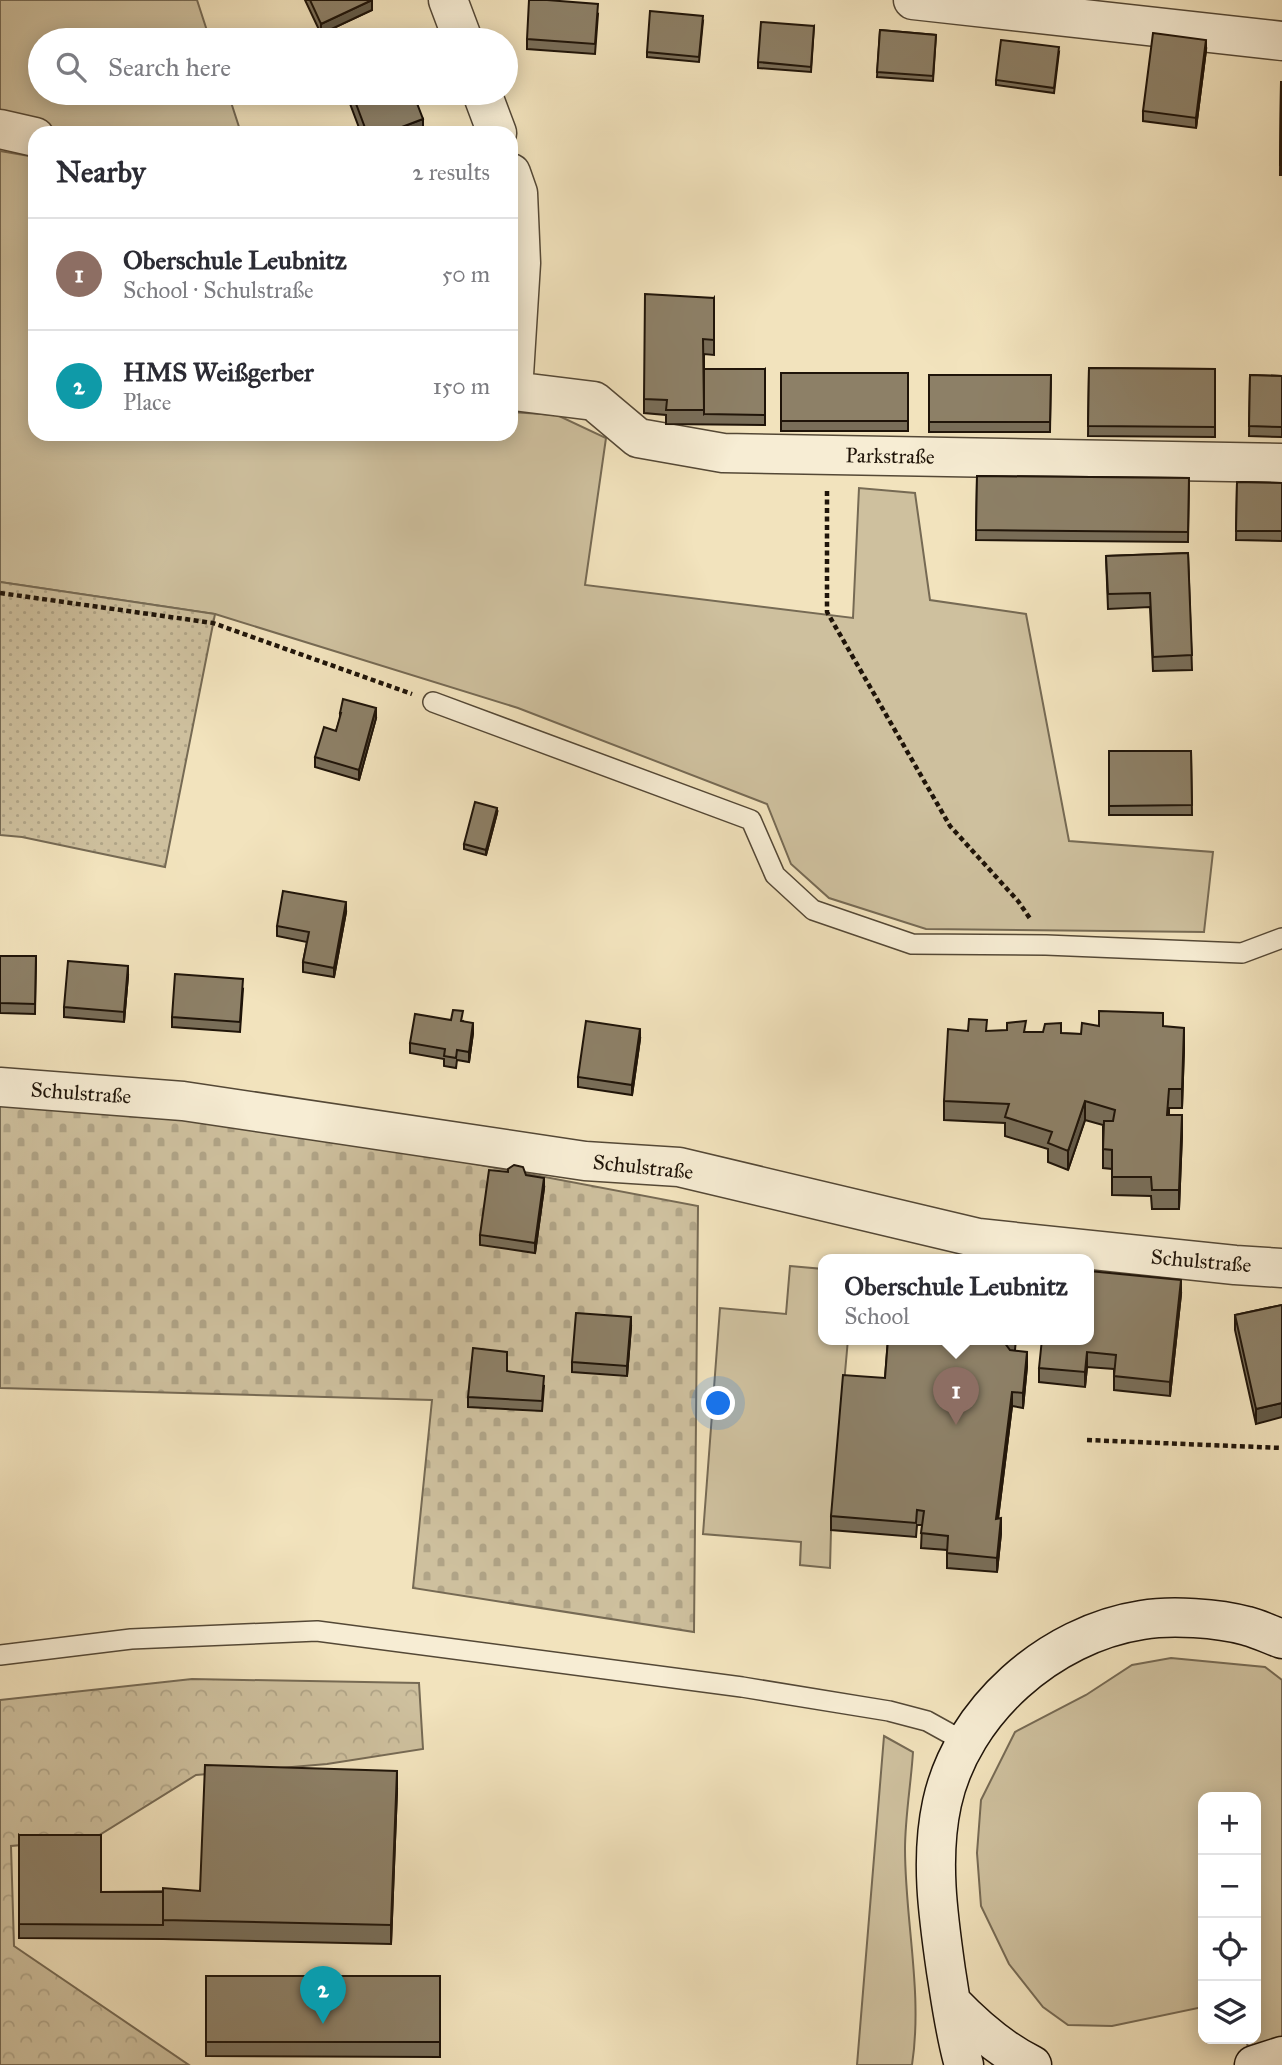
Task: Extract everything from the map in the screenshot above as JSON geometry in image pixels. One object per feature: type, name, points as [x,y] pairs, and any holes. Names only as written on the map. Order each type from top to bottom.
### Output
[{"type":"street","points":[[448,0],[458,28]]},
{"type":"street","points":[[913,0],[1282,41]]},
{"type":"street","points":[[486,105],[494,126]]},
{"type":"street","points":[[0,129],[28,135]]},
{"type":"street","points":[[518,234],[521,263],[518,311]]},
{"type":"street","name":"Parkstraße","points":[[518,392],[594,401],[638,438],[723,453],[1282,463]]},
{"type":"street","name":"Schulstraße","points":[[0,1087],[183,1101],[585,1161],[679,1167],[978,1238],[1282,1268]]},
{"type":"street","points":[[964,2065],[951,2002],[936,1882],[935,1845],[942,1802],[951,1770],[965,1742],[992,1704],[1024,1673],[1065,1647],[1107,1628],[1143,1619],[1200,1618],[1247,1626],[1282,1639]]},
{"type":"street","points":[[951,2002],[975,2027],[1032,2065]]},
{"type":"lane","points":[[433,702],[751,820],[775,875],[813,911],[912,944],[1046,945],[1242,953],[1282,937]]},
{"type":"lane","points":[[0,1656],[131,1639],[317,1631],[728,1686],[889,1711],[928,1721],[965,1742]]},
{"type":"path","points":[[827,455],[827,612],[950,826],[1018,901],[1046,945]]},
{"type":"path","points":[[0,593],[213,623],[433,702]]},
{"type":"path","points":[[1087,1440],[1282,1448]]},
{"type":"green space","points":[[0,0],[197,0],[206,28],[28,28],[28,105],[232,105],[239,126],[36,126],[0,118]]},
{"type":"green space","points":[[0,151],[28,156],[28,441],[518,441],[518,412],[557,415],[606,438],[585,585],[853,618],[859,488],[915,493],[930,600],[1026,614],[1069,841],[1213,852],[1204,932],[926,929],[829,898],[791,864],[767,804],[518,708],[215,614],[0,582]]},
{"type":"green space","points":[[0,582],[215,614],[165,867],[22,837],[0,835]]},
{"type":"green space","points":[[0,1101],[291,1129],[698,1206],[694,1632],[413,1588],[432,1400],[0,1388]]},
{"type":"green space","points":[[790,1266],[818,1269],[818,1345],[847,1345],[830,1568],[800,1565],[801,1542],[703,1534],[720,1308],[786,1314]]},
{"type":"green space","points":[[1171,1658],[1265,1667],[1282,1680],[1282,2065],[1252,2065],[1247,2044],[1261,2044],[1261,1792],[1198,1792],[1198,2008],[1112,2026],[1068,2025],[1043,2007],[1009,1964],[981,1906],[977,1853],[981,1800],[1015,1732],[1086,1695],[1132,1665]]},
{"type":"green space","points":[[192,1679],[419,1683],[423,1749],[327,1764],[196,1775],[93,1839],[11,1846],[14,1946],[189,2065],[0,2065],[0,1700]]},
{"type":"green space","points":[[884,1736],[913,1752],[905,1849],[916,2011],[912,2065],[857,2065]]},
{"type":"building","points":[[310,0],[372,0],[321,24]]},
{"type":"building","points":[[529,0],[598,4],[595,44],[527,39]]},
{"type":"building","points":[[650,11],[703,16],[699,57],[647,52]]},
{"type":"building","points":[[761,22],[814,26],[811,67],[758,62]]},
{"type":"building","points":[[880,30],[936,35],[933,76],[877,72]]},
{"type":"building","points":[[1153,33],[1206,40],[1196,118],[1143,111]]},
{"type":"building","points":[[1001,40],[1059,47],[1054,88],[996,80]]},
{"type":"building","points":[[1281,82],[1282,165],[1280,165]]},
{"type":"building","points":[[356,105],[418,105],[423,119],[404,126],[364,126]]},
{"type":"building","points":[[645,294],[714,298],[714,340],[703,339],[704,410],[666,410],[667,400],[644,399]]},
{"type":"building","points":[[1089,368],[1215,369],[1215,427],[1088,426]]},
{"type":"building","points":[[704,369],[765,369],[765,415],[704,414]]},
{"type":"building","points":[[781,373],[908,373],[908,421],[781,421]]},
{"type":"building","points":[[929,375],[1051,375],[1050,422],[929,422]]},
{"type":"building","points":[[1250,375],[1282,376],[1282,427],[1249,426]]},
{"type":"building","points":[[977,476],[1189,478],[1188,532],[976,530]]},
{"type":"building","points":[[1237,482],[1282,483],[1282,531],[1236,531]]},
{"type":"building","points":[[1188,553],[1192,655],[1153,657],[1150,593],[1108,594],[1106,556]]},
{"type":"building","points":[[343,699],[376,708],[359,770],[315,757],[324,727],[336,731]]},
{"type":"building","points":[[1109,751],[1191,751],[1192,805],[1109,806]]},
{"type":"building","points":[[475,802],[497,808],[486,850],[464,844]]},
{"type":"building","points":[[283,891],[346,902],[334,968],[303,962],[309,932],[277,926]]},
{"type":"building","points":[[0,956],[36,956],[35,1004],[0,1003]]},
{"type":"building","points":[[68,961],[128,966],[124,1012],[64,1007]]},
{"type":"building","points":[[175,974],[243,979],[240,1022],[172,1017]]},
{"type":"building","points":[[453,1010],[463,1011],[461,1021],[473,1023],[469,1052],[457,1050],[456,1058],[444,1056],[445,1049],[410,1043],[415,1014],[451,1020]]},
{"type":"building","points":[[1099,1011],[1163,1013],[1163,1026],[1184,1028],[1182,1089],[1169,1089],[1167,1115],[1182,1115],[1179,1190],[1152,1190],[1151,1177],[1112,1177],[1112,1150],[1103,1149],[1104,1121],[1113,1121],[1115,1110],[1085,1101],[1068,1151],[1048,1143],[1052,1132],[1005,1117],[1009,1104],[944,1101],[948,1029],[968,1031],[969,1019],[987,1020],[986,1031],[1007,1030],[1007,1023],[1026,1021],[1024,1032],[1043,1032],[1045,1024],[1061,1023],[1061,1033],[1081,1034],[1082,1023],[1099,1026]]},
{"type":"building","points":[[586,1021],[640,1029],[632,1085],[578,1077]]},
{"type":"building","points":[[514,1165],[523,1167],[526,1175],[544,1178],[535,1243],[480,1235],[489,1170],[508,1172]]},
{"type":"building","points":[[1094,1271],[1181,1280],[1170,1382],[1114,1376],[1116,1355],[1087,1352],[1085,1372],[1039,1368],[1041,1345],[1094,1345]]},
{"type":"building","points":[[1282,1305],[1282,1403],[1256,1409],[1235,1315]]},
{"type":"building","points":[[576,1313],[631,1317],[627,1366],[572,1362]]},
{"type":"building","points":[[888,1345],[1006,1345],[1010,1350],[1027,1352],[1023,1393],[1012,1392],[996,1519],[1001,1518],[997,1558],[947,1553],[948,1536],[921,1533],[924,1511],[917,1510],[916,1523],[831,1516],[843,1375],[885,1378]]},
{"type":"building","points":[[473,1348],[507,1352],[507,1371],[544,1376],[542,1401],[468,1397]]},
{"type":"building","points":[[205,1765],[397,1771],[391,1925],[163,1920],[163,1888],[200,1891]]},
{"type":"building","points":[[19,1835],[101,1835],[101,1892],[163,1892],[163,1925],[19,1924]]},
{"type":"building","points":[[206,1976],[440,1976],[440,2042],[206,2042]]},
{"type":"place","name":"Oberschule Leubnitz","points":[[956,1425]]},
{"type":"place","name":"HMS Weißgerber","points":[[323,2024]]}]
